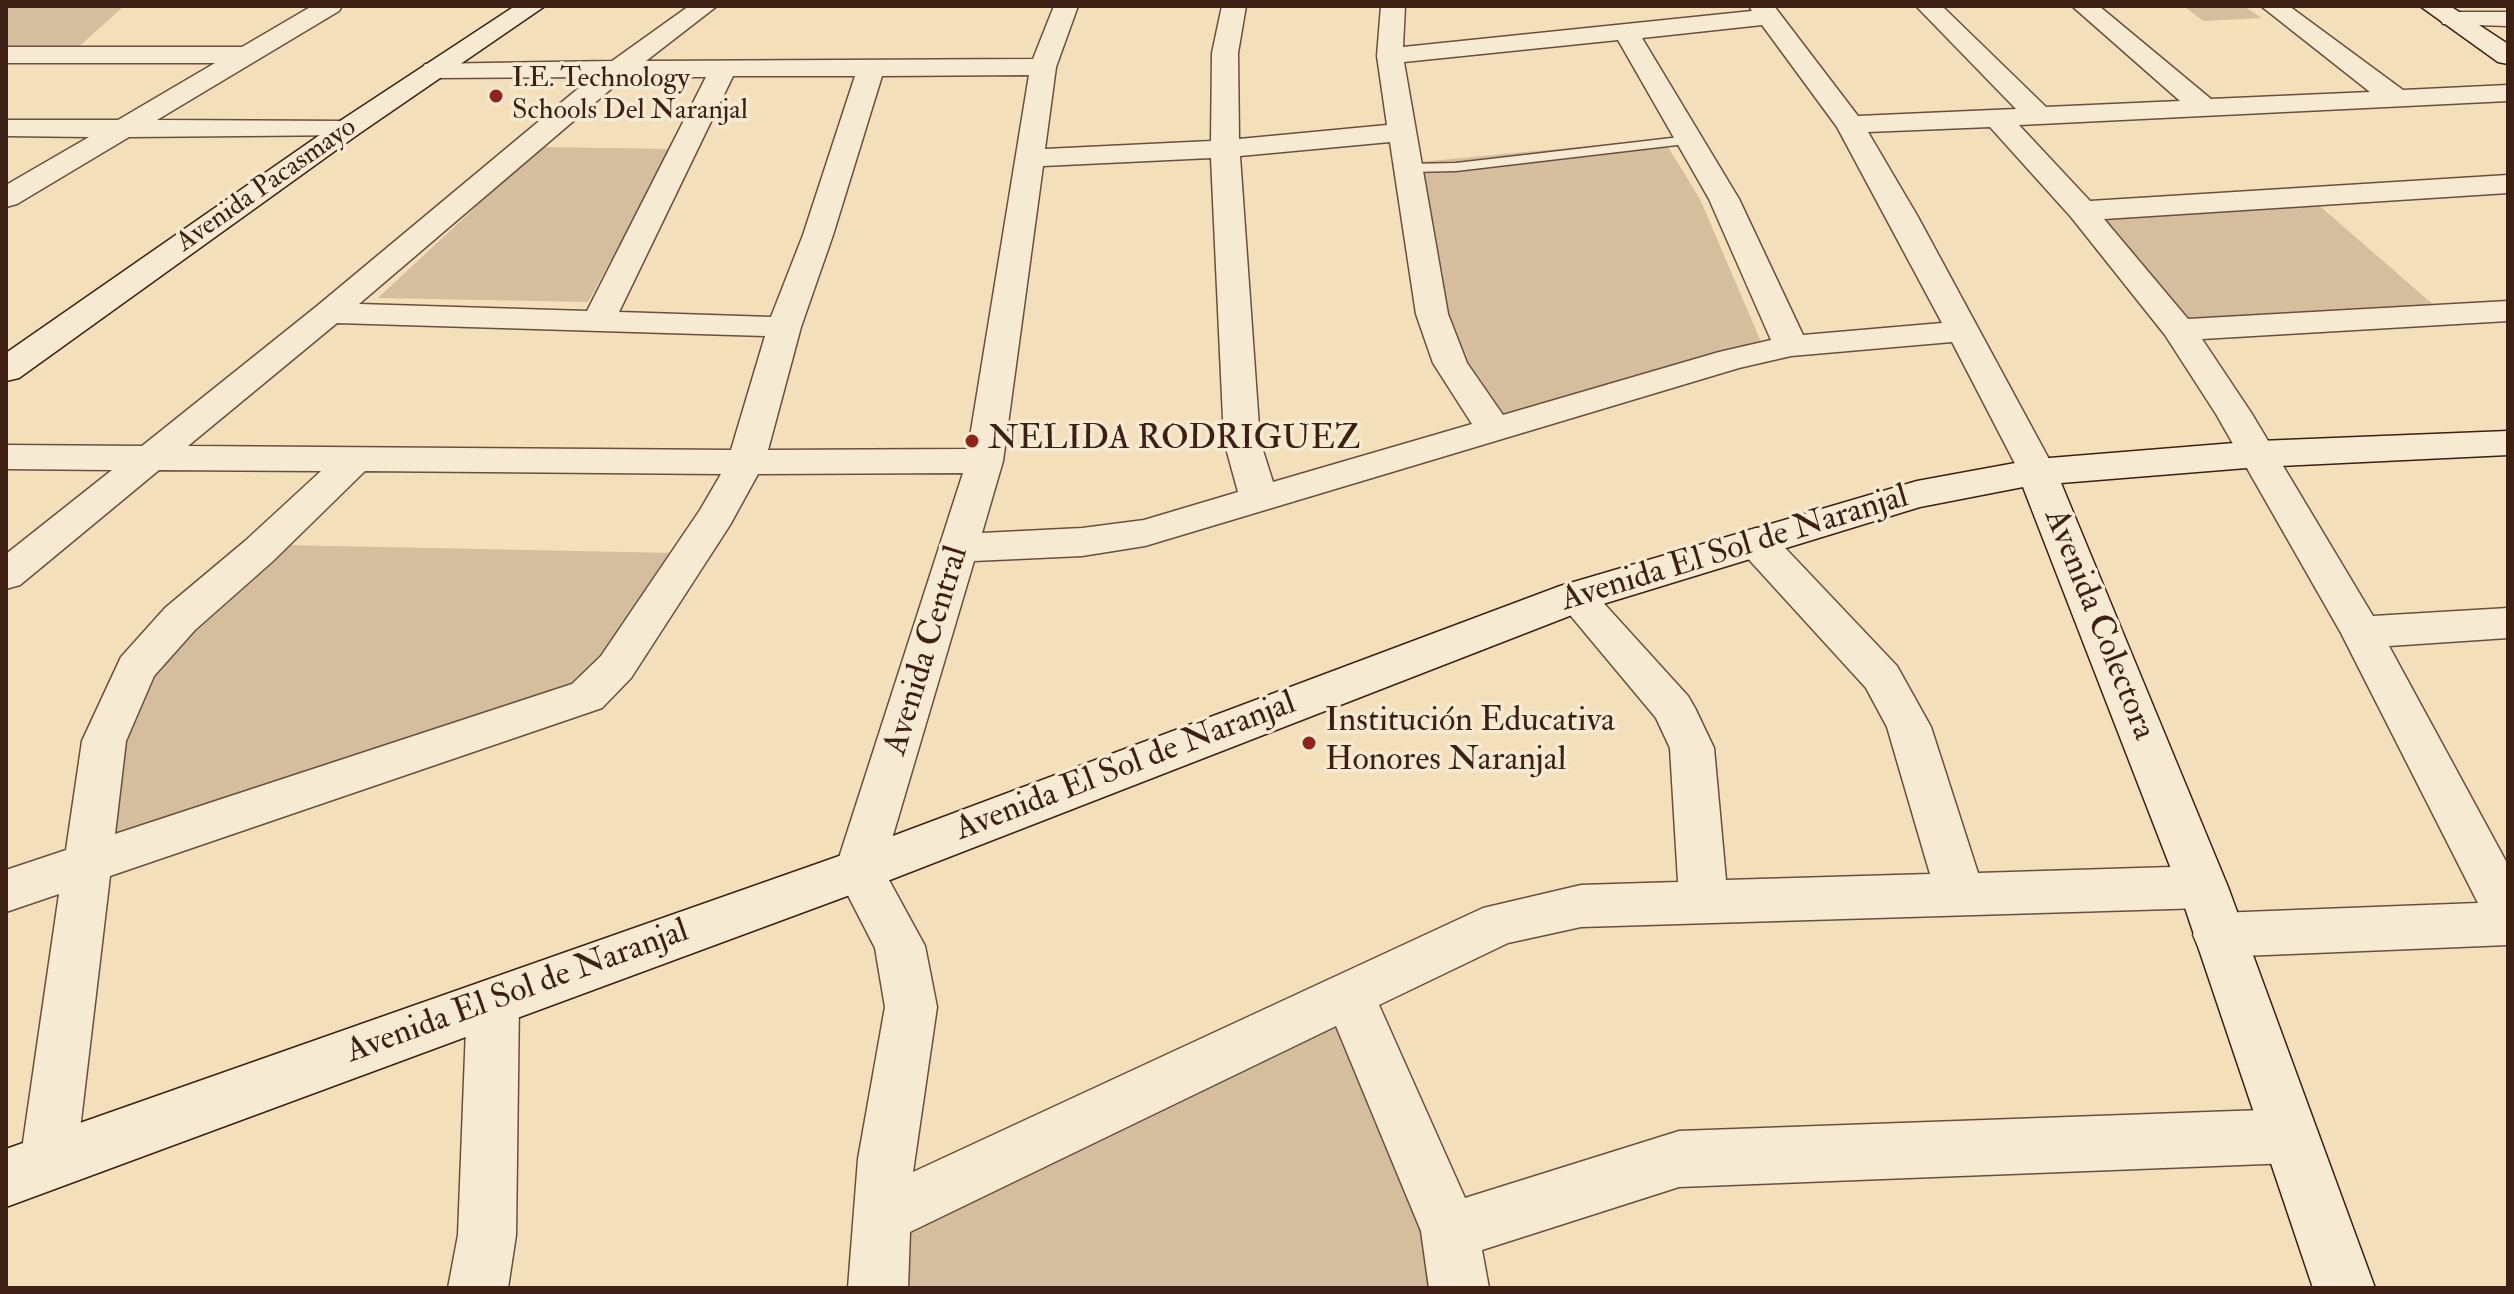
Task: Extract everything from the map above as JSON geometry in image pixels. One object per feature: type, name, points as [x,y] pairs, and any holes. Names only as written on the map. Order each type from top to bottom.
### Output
[{"type":"street","points":[[6,198],[330,6]]},
{"type":"street","name":"Avenida Pacasmayo","points":[[6,342],[312,128],[501,6]]},
{"type":"street","name":"Avenida Pacasmayo","points":[[6,370],[347,129],[532,6]]},
{"type":"street","points":[[6,575],[329,313],[617,70],[705,6]]},
{"type":"street","name":"Avenida Central","points":[[859,870],[985,461],[1043,67],[1066,6]]},
{"type":"street","points":[[1234,6],[1225,53],[1225,149],[1242,441],[1259,500]]},
{"type":"street","points":[[1393,6],[1390,56],[1432,314],[1450,363],[1494,429]]},
{"type":"street","points":[[1928,6],[2038,115]]},
{"type":"street","points":[[2084,6],[2204,107]]},
{"type":"street","points":[[2273,6],[2396,98]]},
{"type":"street","points":[[1390,56],[1626,32],[1764,12]]},
{"type":"street","name":"Avenida Colectora","points":[[1764,12],[1850,125],[1903,217],[2037,472],[2203,887],[2344,1288]]},
{"type":"street","points":[[2455,12],[2508,19]]},
{"type":"street","points":[[2455,12],[2508,39]]},
{"type":"street","points":[[2455,12],[2508,56]]},
{"type":"street","points":[[1626,32],[1724,199],[1791,346]]},
{"type":"street","points":[[6,55],[245,55]]},
{"type":"street","points":[[434,70],[1043,67]]},
{"type":"street","points":[[6,891],[587,696],[616,667],[716,516],[746,462],[784,327],[818,235],[871,68]]},
{"type":"street","points":[[598,321],[723,70]]},
{"type":"street","points":[[1850,125],[2508,93]]},
{"type":"street","points":[[1996,117],[2082,211],[2179,330],[2259,454],[2361,632],[2508,912]]},
{"type":"street","points":[[6,128],[347,129]]},
{"type":"street","points":[[1028,158],[1225,149],[1404,132]]},
{"type":"street","points":[[2082,211],[2508,184]]},
{"type":"street","points":[[2179,330],[2508,311]]},
{"type":"street","points":[[329,313],[784,327]]},
{"type":"street","points":[[960,548],[1082,542],[1145,533],[1731,359],[1791,346],[1961,331]]},
{"type":"street","name":"Avenida El Sol de Naranjal","points":[[27,1171],[859,870],[1575,597],[1917,494],[2037,472],[2259,454],[2508,443]]},
{"type":"street","points":[[6,457],[985,461]]},
{"type":"street","points":[[27,1171],[88,866],[104,741],[136,668],[180,619],[259,551],[355,460]]},
{"type":"street","points":[[1756,542],[1882,677],[1909,727],[1960,894]]},
{"type":"street","points":[[1575,597],[1673,708],[1692,748],[1704,903]]},
{"type":"street","points":[[2361,632],[2508,623]]},
{"type":"street","points":[[859,870],[900,946],[911,1007],[886,1159],[878,1288]]},
{"type":"street","points":[[882,1216],[1500,923],[1581,906],[2203,887]]},
{"type":"street","points":[[2218,935],[2508,923]]},
{"type":"street","points":[[1349,995],[1450,1231],[1459,1288]]},
{"type":"street","points":[[478,1288],[487,1235],[493,1002]]},
{"type":"street","points":[[1450,1231],[1679,1159],[2291,1136]]},
{"type":"lane","points":[[1410,168],[1456,167],[1689,140]]},
{"type":"shaded area","points":[[6,6],[124,6],[74,51],[6,51]]},
{"type":"shaded area","points":[[2184,6],[2244,6],[2261,18],[2203,21]]},
{"type":"shaded area","points":[[1663,139],[1700,199],[1761,342],[1500,416],[1464,363],[1444,312],[1419,162]]},
{"type":"shaded area","points":[[540,147],[672,149],[588,302],[378,298]]},
{"type":"shaded area","points":[[2315,202],[2436,307],[2184,321],[2095,217]]},
{"type":"shaded area","points":[[284,545],[675,553],[603,662],[581,683],[110,848],[123,735],[152,669]]},
{"type":"shaded area","points":[[1343,1015],[1432,1232],[1440,1288],[898,1288],[901,1225]]},
{"type":"place","name":"I.E. Technology Schools Del Naranjal","points":[[496,96]]},
{"type":"place","name":"NELIDA RODRIGUEZ","points":[[972,441]]},
{"type":"place","name":"Institución Educativa Honores Naranjal","points":[[1309,743]]}]
